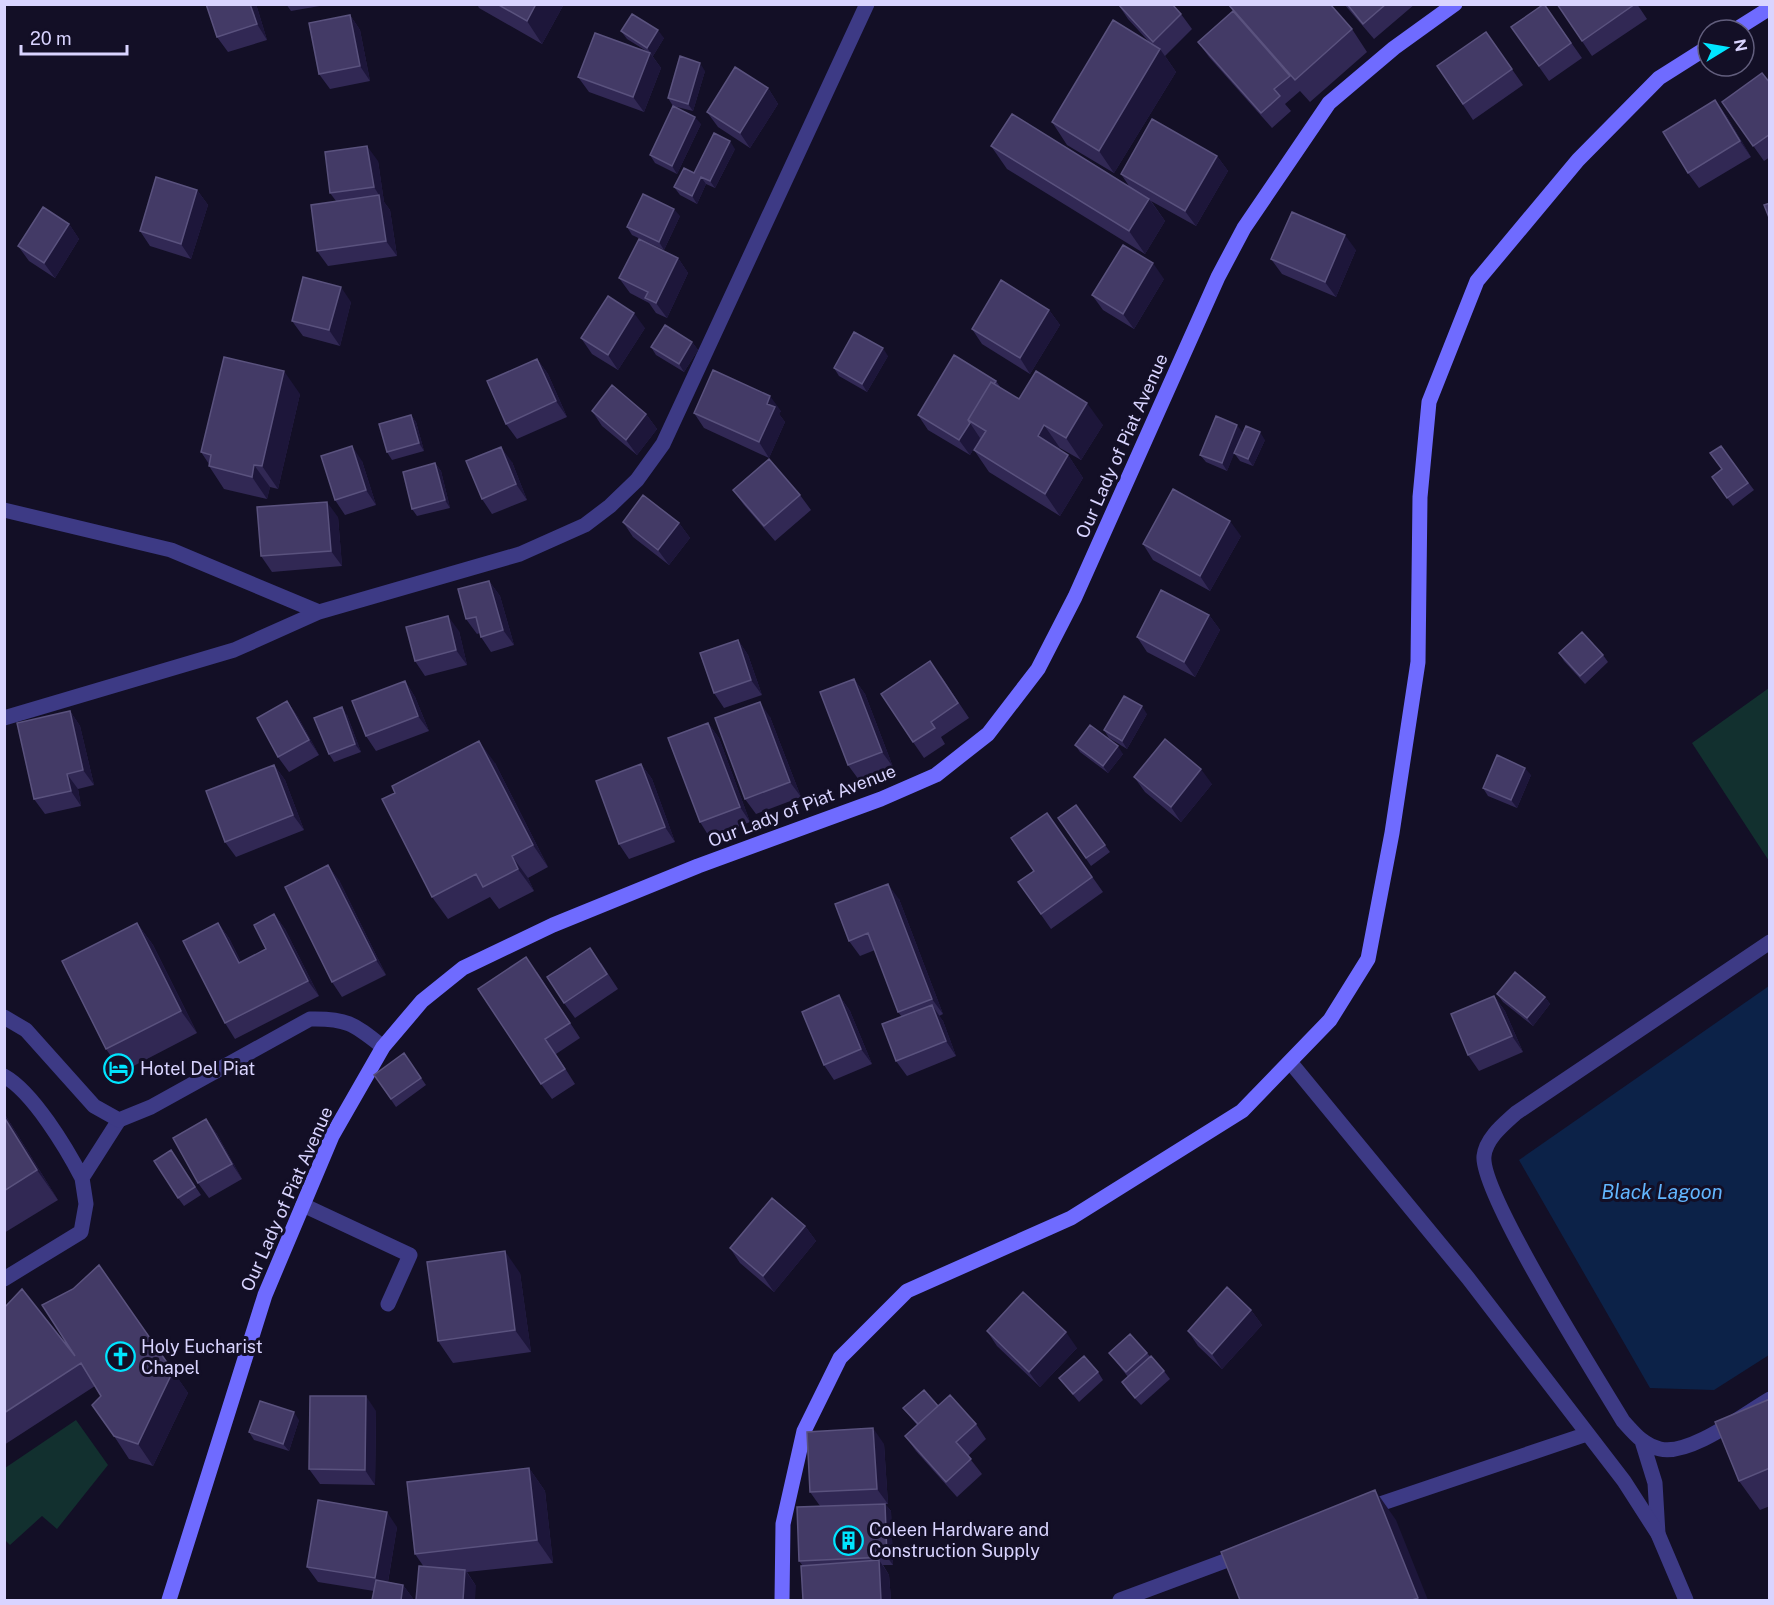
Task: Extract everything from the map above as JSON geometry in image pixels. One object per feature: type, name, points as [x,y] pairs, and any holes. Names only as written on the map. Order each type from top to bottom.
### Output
[{"type":"street","points":[[4,718],[234,650],[319,612],[520,554],[585,525],[610,506],[637,480],[663,444],[685,402],[867,4]]},
{"type":"street","name":"Our Lady of Piat Avenue","points":[[169,1600],[265,1295],[332,1136],[383,1047],[422,1001],[464,968],[553,925],[698,866],[892,794],[936,775],[988,734],[1038,669],[1075,597],[1218,277],[1244,228],[1329,103],[1394,48],[1455,4]]},
{"type":"street","points":[[1754,18],[1770,8]]},
{"type":"street","points":[[782,1600],[783,1524],[804,1431],[840,1358],[907,1291],[1071,1218],[1242,1111],[1291,1063],[1330,1020],[1368,959],[1392,833],[1418,662],[1420,497],[1429,402],[1477,281],[1578,160],[1659,78],[1696,55]]},
{"type":"street","points":[[4,510],[171,550],[319,612]]},
{"type":"street","points":[[1770,942],[1516,1113],[1493,1134],[1484,1156],[1488,1181],[1512,1230],[1623,1421],[1641,1441],[1661,1450],[1681,1448],[1707,1437],[1770,1399]]},
{"type":"street","points":[[4,1017],[26,1030],[94,1106],[119,1120]]},
{"type":"street","points":[[82,1178],[119,1120],[151,1107],[310,1019],[334,1018],[354,1025],[383,1047]]},
{"type":"street","points":[[1291,1063],[1468,1278],[1624,1481],[1658,1534],[1686,1600]]},
{"type":"street","points":[[4,1076],[39,1110],[65,1144],[82,1178],[86,1204],[81,1232],[4,1279]]},
{"type":"street","points":[[303,1205],[410,1255],[388,1304]]},
{"type":"street","points":[[1354,1513],[1587,1434]]},
{"type":"street","points":[[1641,1441],[1655,1484],[1658,1534]]},
{"type":"street","points":[[1120,1600],[1256,1550]]},
{"type":"green space","points":[[1769,688],[1769,861],[1692,743]]},
{"type":"green space","points":[[76,1420],[108,1465],[57,1529],[42,1516],[10,1545],[5,1540],[5,1468]]},
{"type":"water","name":"Black Lagoon","points":[[1769,986],[1769,1355],[1714,1390],[1650,1388],[1519,1160]]},
{"type":"building","points":[[206,4],[250,4],[257,24],[217,37]]},
{"type":"building","points":[[497,4],[536,4],[527,21]]},
{"type":"building","points":[[1118,4],[1172,4],[1181,14],[1153,42]]},
{"type":"building","points":[[1228,4],[1330,4],[1352,29],[1295,80]]},
{"type":"building","points":[[1347,4],[1386,4],[1363,24]]},
{"type":"building","points":[[1544,4],[1571,43],[1539,66],[1511,27]]},
{"type":"building","points":[[1557,4],[1635,4],[1582,41]]},
{"type":"building","points":[[1233,11],[1290,76],[1274,89],[1280,96],[1261,113],[1198,42]]},
{"type":"building","points":[[632,14],[658,30],[647,48],[621,31]]},
{"type":"building","points":[[350,15],[360,66],[319,74],[309,23]]},
{"type":"building","points":[[1113,20],[1160,49],[1099,151],[1052,122]]},
{"type":"building","points":[[1486,32],[1512,69],[1463,104],[1437,66]]},
{"type":"building","points":[[595,33],[650,53],[633,97],[578,77]]},
{"type":"building","points":[[680,56],[700,63],[688,104],[668,98]]},
{"type":"building","points":[[735,67],[768,88],[740,133],[707,112]]},
{"type":"building","points":[[1762,73],[1770,83],[1770,134],[1753,146],[1722,102]]},
{"type":"building","points":[[1715,100],[1740,141],[1688,173],[1663,132]]},
{"type":"building","points":[[673,106],[695,117],[672,166],[650,155]]},
{"type":"building","points":[[1012,114],[1149,199],[1129,231],[991,146]]},
{"type":"building","points":[[1152,119],[1217,156],[1185,211],[1121,174]]},
{"type":"building","points":[[714,133],[730,141],[710,181],[701,177],[692,196],[674,187],[684,168],[694,173]]},
{"type":"building","points":[[367,146],[374,187],[330,193],[325,152]]},
{"type":"building","points":[[156,177],[197,190],[181,244],[140,231]]},
{"type":"building","points":[[643,194],[674,209],[659,242],[627,227]]},
{"type":"building","points":[[379,195],[386,241],[317,251],[311,205]]},
{"type":"building","points":[[1770,203],[1770,220],[1764,205]]},
{"type":"building","points":[[43,207],[69,224],[44,263],[18,246]]},
{"type":"building","points":[[1292,212],[1345,235],[1325,282],[1271,259]]},
{"type":"building","points":[[639,239],[678,258],[656,303],[645,298],[648,292],[619,278]]},
{"type":"building","points":[[1123,245],[1153,263],[1123,314],[1092,295]]},
{"type":"building","points":[[303,277],[341,287],[329,330],[292,321]]},
{"type":"building","points":[[1001,280],[1049,310],[1020,358],[972,329]]},
{"type":"building","points":[[608,296],[634,313],[608,355],[581,338]]},
{"type":"building","points":[[665,325],[692,342],[679,364],[651,347]]},
{"type":"building","points":[[854,332],[883,348],[862,384],[834,368]]},
{"type":"building","points":[[954,355],[996,381],[994,384],[991,382],[959,440],[918,415]]},
{"type":"building","points":[[224,357],[284,371],[262,466],[254,465],[252,477],[209,466],[211,455],[201,452]]},
{"type":"building","points":[[537,359],[556,401],[506,424],[487,381]]},
{"type":"building","points":[[713,370],[770,396],[767,404],[775,407],[759,442],[694,413]]},
{"type":"building","points":[[1036,371],[1087,403],[1066,438],[1044,425],[1038,436],[1068,455],[1045,494],[974,450],[986,431],[968,420],[991,382],[1019,399]]},
{"type":"building","points":[[612,385],[646,414],[626,440],[592,411]]},
{"type":"building","points":[[411,415],[419,443],[387,452],[379,424]]},
{"type":"building","points":[[1216,416],[1237,425],[1222,463],[1200,455]]},
{"type":"building","points":[[1246,426],[1260,432],[1248,459],[1234,453]]},
{"type":"building","points":[[352,446],[366,490],[335,500],[321,456]]},
{"type":"building","points":[[1721,446],[1748,483],[1727,498],[1712,477],[1722,469],[1710,453]]},
{"type":"building","points":[[501,447],[516,484],[482,499],[466,461]]},
{"type":"building","points":[[769,459],[800,495],[764,526],[733,490]]},
{"type":"building","points":[[435,463],[445,500],[412,509],[403,472]]},
{"type":"building","points":[[1173,489],[1230,521],[1200,576],[1143,544]]},
{"type":"building","points":[[643,495],[679,523],[658,550],[623,522]]},
{"type":"building","points":[[327,502],[331,551],[261,556],[257,507]]},
{"type":"building","points":[[489,581],[503,630],[481,637],[476,617],[466,619],[458,589]]},
{"type":"building","points":[[1161,590],[1209,615],[1184,662],[1137,637]]},
{"type":"building","points":[[448,616],[456,650],[415,661],[406,627]]},
{"type":"building","points":[[1582,632],[1603,655],[1580,676],[1559,653]]},
{"type":"building","points":[[738,640],[751,680],[714,693],[700,653]]},
{"type":"building","points":[[930,661],[958,703],[931,722],[935,728],[913,742],[881,694]]},
{"type":"building","points":[[854,679],[882,752],[848,765],[820,692]]},
{"type":"building","points":[[405,681],[418,716],[366,736],[352,701]]},
{"type":"building","points":[[1124,696],[1142,706],[1122,741],[1104,730]]},
{"type":"building","points":[[287,701],[309,740],[278,757],[257,718]]},
{"type":"building","points":[[760,702],[790,782],[745,799],[715,718]]},
{"type":"building","points":[[342,707],[355,744],[329,754],[314,718]]},
{"type":"building","points":[[70,711],[83,770],[67,774],[71,791],[34,799],[17,723]]},
{"type":"building","points":[[708,723],[740,807],[700,822],[668,738]]},
{"type":"building","points":[[1090,725],[1118,746],[1103,766],[1075,745]]},
{"type":"building","points":[[1165,739],[1201,769],[1171,807],[1134,777]]},
{"type":"building","points":[[479,741],[533,845],[512,856],[518,869],[483,887],[476,874],[432,897],[382,799],[395,793],[392,786]]},
{"type":"building","points":[[1497,755],[1525,768],[1511,800],[1483,788]]},
{"type":"building","points":[[641,764],[665,827],[619,844],[596,781]]},
{"type":"building","points":[[274,765],[293,815],[225,842],[206,791]]},
{"type":"building","points":[[1076,805],[1105,845],[1086,858],[1058,818]]},
{"type":"building","points":[[1047,813],[1092,877],[1041,914],[1018,882],[1034,871],[1011,838]]},
{"type":"building","points":[[328,865],[376,960],[332,982],[285,887]]},
{"type":"building","points":[[888,884],[932,999],[898,1012],[868,933],[849,941],[835,904]]},
{"type":"building","points":[[274,914],[308,981],[225,1023],[183,941],[218,923],[239,963],[266,949],[254,925]]},
{"type":"building","points":[[137,923],[181,1011],[106,1049],[62,961]]},
{"type":"building","points":[[590,948],[607,974],[564,1003],[547,977]]},
{"type":"building","points":[[526,957],[570,1023],[545,1039],[565,1069],[541,1084],[478,989]]},
{"type":"building","points":[[1515,972],[1545,997],[1527,1018],[1497,994]]},
{"type":"building","points":[[839,995],[861,1049],[824,1065],[802,1012]]},
{"type":"building","points":[[1494,996],[1512,1036],[1468,1055],[1451,1014]]},
{"type":"building","points":[[932,1005],[946,1041],[896,1061],[882,1024]]},
{"type":"building","points":[[404,1053],[421,1078],[391,1099],[374,1075]]},
{"type":"building","points":[[4,1117],[37,1170],[4,1191]]},
{"type":"building","points":[[206,1119],[232,1164],[198,1183],[173,1138]]},
{"type":"building","points":[[171,1150],[195,1187],[178,1198],[154,1161]]},
{"type":"building","points":[[772,1198],[805,1226],[763,1276],[730,1248]]},
{"type":"building","points":[[505,1251],[515,1330],[438,1341],[427,1262]]},
{"type":"building","points":[[99,1265],[173,1371],[138,1444],[114,1436],[92,1405],[101,1396],[81,1363],[4,1413],[4,1308],[22,1289],[75,1356],[42,1305],[73,1289]]},
{"type":"building","points":[[1227,1287],[1251,1310],[1212,1354],[1188,1331]]},
{"type":"building","points":[[1023,1292],[1066,1332],[1029,1372],[987,1331]]},
{"type":"building","points":[[1130,1334],[1147,1353],[1126,1372],[1109,1353]]},
{"type":"building","points":[[1084,1356],[1098,1372],[1073,1394],[1059,1378]]},
{"type":"building","points":[[1151,1356],[1164,1371],[1135,1398],[1122,1382]]},
{"type":"building","points":[[924,1390],[938,1406],[918,1424],[903,1408]]},
{"type":"building","points":[[950,1395],[976,1424],[956,1442],[971,1459],[946,1482],[905,1436]]},
{"type":"building","points":[[310,1396],[366,1396],[365,1470],[309,1469]]},
{"type":"building","points":[[1770,1399],[1770,1468],[1739,1481],[1715,1422]]},
{"type":"building","points":[[260,1401],[294,1412],[283,1444],[249,1432]]},
{"type":"building","points":[[873,1428],[877,1489],[810,1492],[807,1432]]},
{"type":"building","points":[[529,1468],[537,1540],[415,1554],[407,1482]]},
{"type":"building","points":[[1375,1490],[1418,1598],[1412,1600],[1240,1600],[1221,1552]]},
{"type":"building","points":[[318,1500],[387,1512],[375,1578],[307,1567]]},
{"type":"building","name":"Coleen Hardware and Construction Supply","points":[[885,1504],[887,1557],[799,1561],[797,1507]]},
{"type":"building","points":[[879,1560],[881,1600],[803,1600],[801,1566]]},
{"type":"building","points":[[419,1566],[465,1570],[463,1600],[416,1600]]},
{"type":"building","points":[[376,1580],[403,1585],[401,1600],[372,1600]]},
{"type":"place","name":"Hotel Del Piat","points":[[119,1069]]},
{"type":"place","name":"Holy Eucharist Chapel","points":[[120,1357]]},
{"type":"place","name":"Coleen Hardware and Construction Supply","points":[[848,1540]]}]
